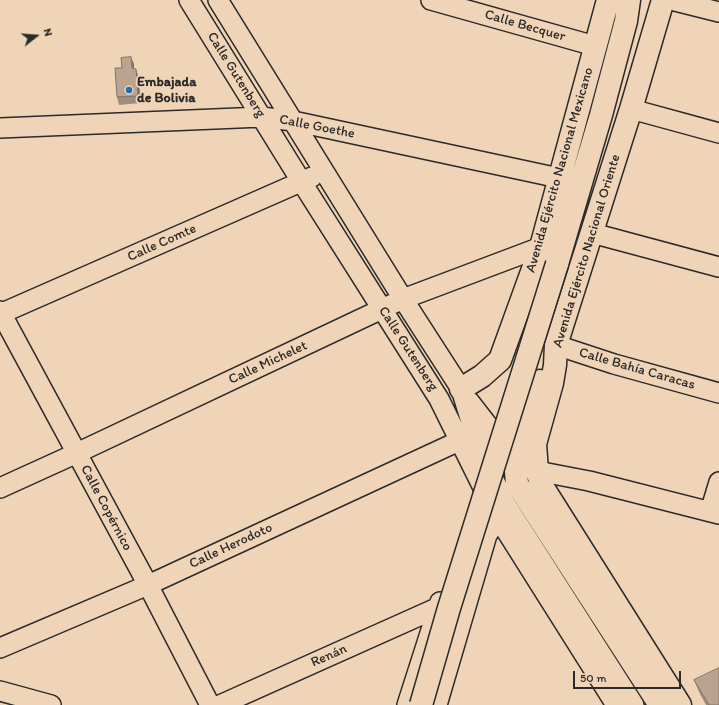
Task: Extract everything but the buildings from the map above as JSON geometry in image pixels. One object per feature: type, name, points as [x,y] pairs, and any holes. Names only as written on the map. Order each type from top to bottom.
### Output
[{"type":"main road","name":"Avenida Ejército Nacional Mexicano","points":[[461,389],[482,376],[500,360],[541,246],[608,0]]},
{"type":"main road","points":[[421,705],[453,594],[557,264],[601,115],[626,21],[629,0]]},
{"type":"main road","name":"Avenida Ejército Nacional Oriente","points":[[663,0],[631,109],[556,345],[552,383],[535,444],[537,471],[547,492],[680,705]]},
{"type":"main road","points":[[556,345],[522,424],[515,459],[517,484],[655,697]]},
{"type":"street","name":"Calle Gutenberg","points":[[189,0],[301,181],[439,398],[498,518],[616,705]]},
{"type":"street","name":"Calle Gutenberg","points":[[218,0],[403,299],[461,389],[479,448],[505,503],[634,705]]},
{"type":"street","name":"Calle Becquer","points":[[431,0],[595,46]]},
{"type":"street","points":[[671,0],[719,12]]},
{"type":"street","points":[[631,109],[719,133]]},
{"type":"street","name":"Calle Goethe","points":[[0,128],[262,117],[293,121],[559,178]]},
{"type":"street","name":"Calle Comte","points":[[0,313],[324,172]]},
{"type":"street","points":[[592,233],[719,267]]},
{"type":"street","name":"Calle Michelet","points":[[0,488],[403,299],[541,246]]},
{"type":"street","name":"Calle Copérnico","points":[[0,313],[148,585],[210,705]]},
{"type":"street","name":"Calle Bahía Caracas","points":[[556,345],[614,364],[719,393]]},
{"type":"street","points":[[461,389],[490,428],[517,484]]},
{"type":"street","name":"Calle Herodoto","points":[[0,648],[148,585],[459,441]]},
{"type":"street","points":[[537,471],[589,481],[715,513],[719,482]]},
{"type":"street","points":[[407,705],[481,483]]},
{"type":"street","points":[[437,705],[487,535],[498,518]]},
{"type":"street","name":"Renán","points":[[220,705],[439,607]]},
{"type":"street","points":[[0,691],[52,705]]},
{"type":"place","name":"Embajada de Bolivia","points":[[129,90]]}]
